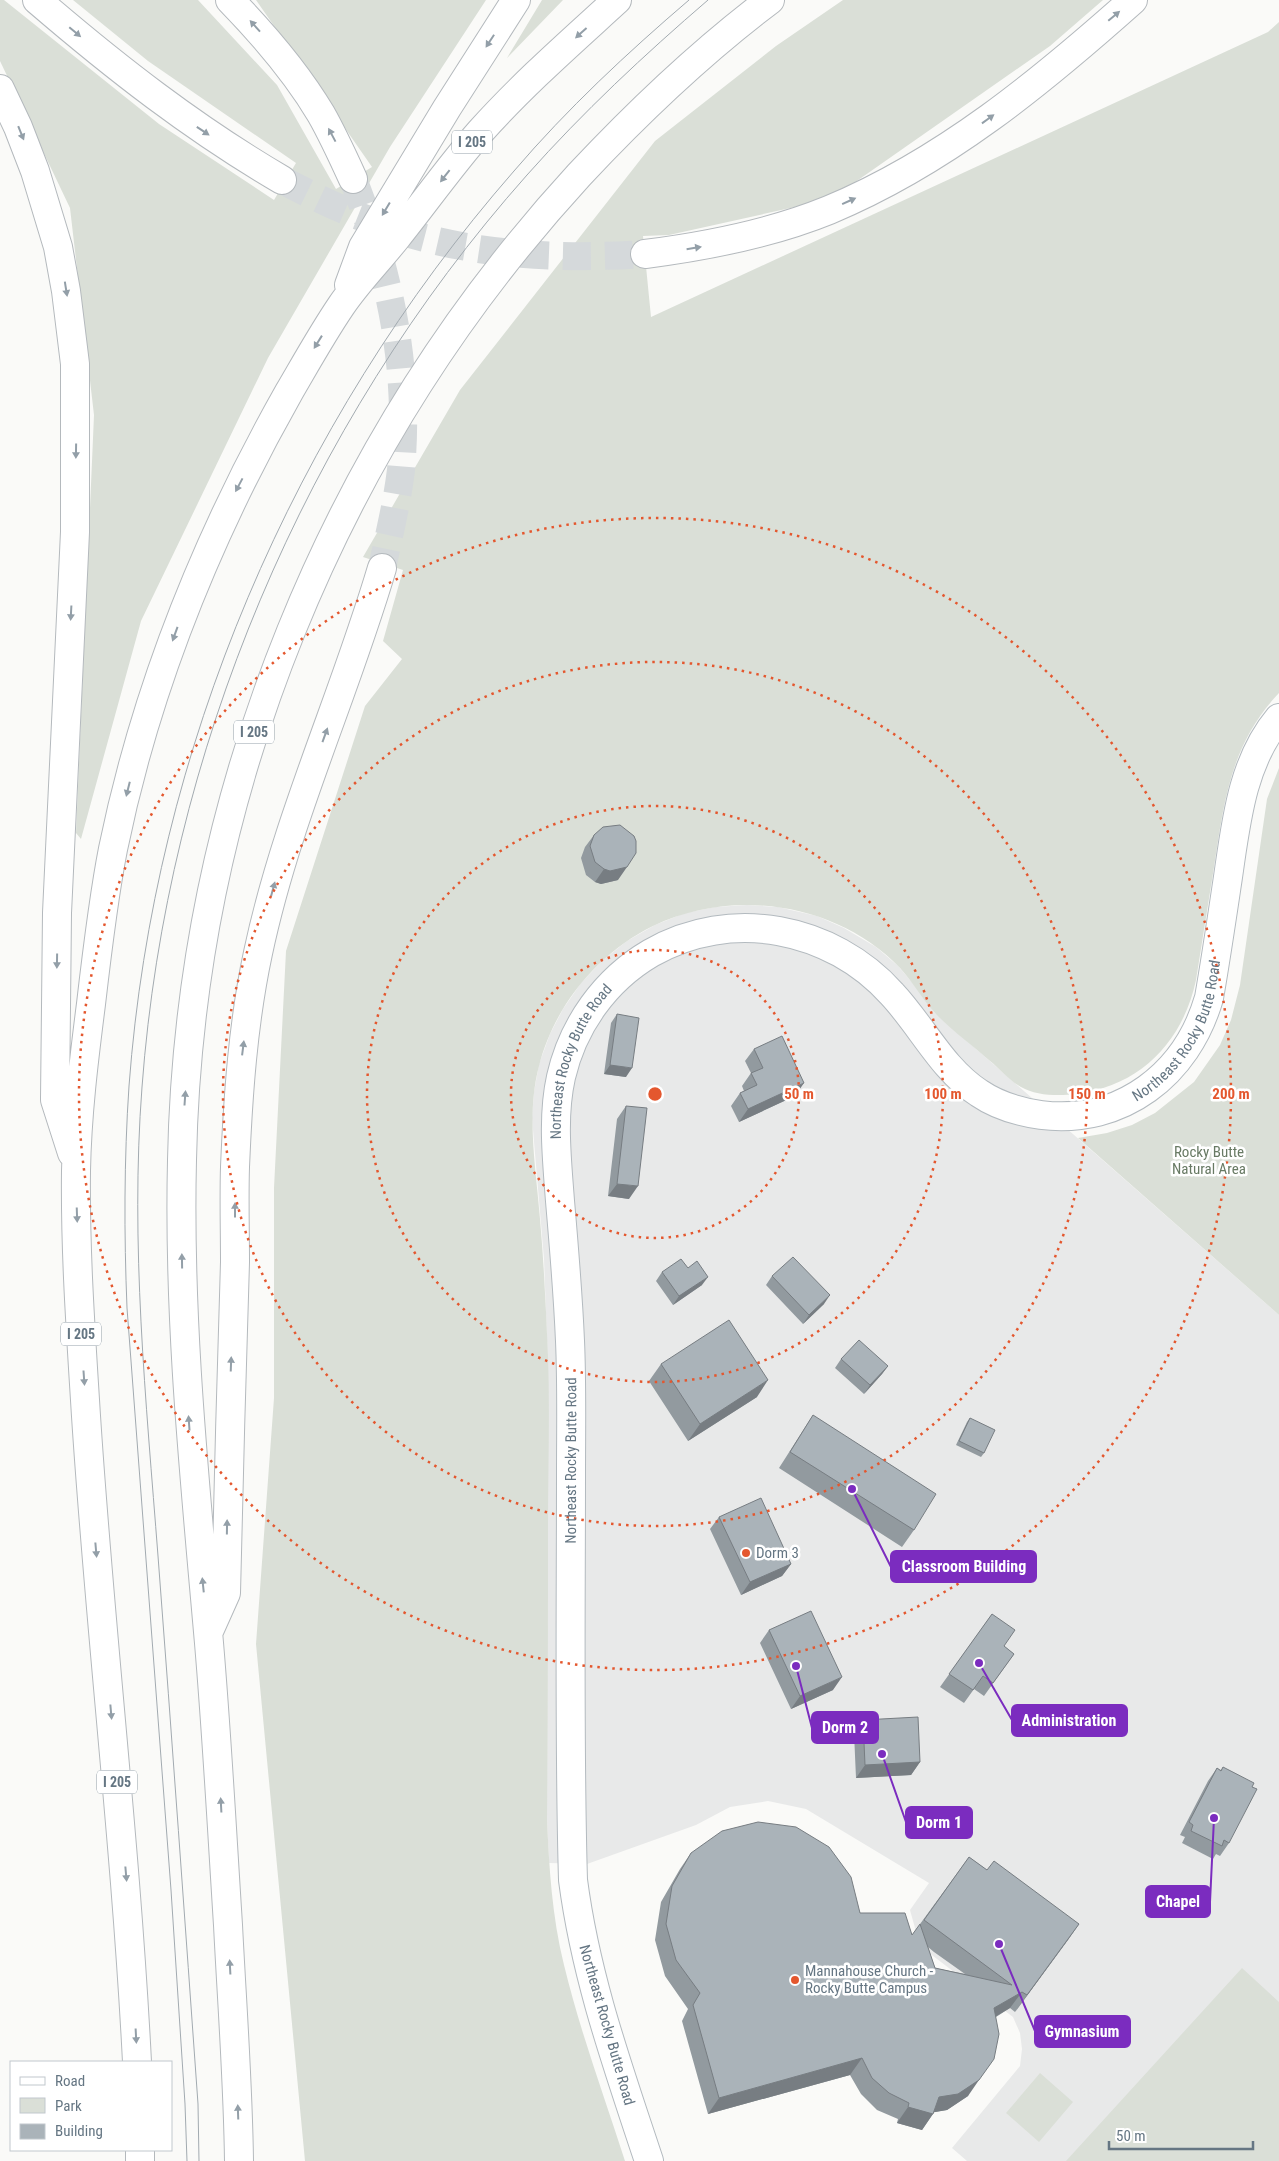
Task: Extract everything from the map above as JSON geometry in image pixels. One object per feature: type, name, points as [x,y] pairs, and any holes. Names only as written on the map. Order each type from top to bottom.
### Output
[{"type":"main road","points":[[38,0],[105,57],[190,122],[282,180]]},
{"type":"main road","points":[[230,0],[260,32],[301,83],[320,114],[353,179]]},
{"type":"main road","points":[[344,301],[363,247],[447,108],[516,0]]},
{"type":"main road","name":"I 205","points":[[137,2061],[126,1879],[91,1492],[79,1305],[76,1166],[83,1065],[103,905],[114,846],[138,746],[157,684],[186,605],[225,512],[271,425],[344,301],[372,269],[478,135],[533,77],[617,0]]},
{"type":"main road","name":"I 205","points":[[239,2161],[233,2016],[216,1737],[195,1497],[182,1273],[182,1146],[187,1065],[206,924],[218,862],[252,738],[299,610],[352,497],[388,432],[434,358],[482,291],[522,240],[605,147],[652,100],[770,0]]},
{"type":"main road","points":[[645,254],[696,248],[785,226],[828,210],[876,188],[948,147],[989,118],[1037,82],[1133,0]]},
{"type":"main road","points":[[0,89],[36,171],[58,248],[66,291],[75,364],[75,532],[57,913],[55,1100],[76,1166]]},
{"type":"main road","points":[[208,1634],[226,1593],[235,1259],[235,1169],[242,1062],[254,973],[268,907],[282,857],[353,659],[382,568]]},
{"type":"main road","name":"Northeast Rocky Butte Road","points":[[648,2161],[590,1975],[579,1925],[573,1880],[570,1345],[556,1119],[560,1083],[571,1044],[580,1025],[603,993],[631,966],[646,956],[664,946],[703,933],[744,928],[769,929],[798,934],[823,943],[858,962],[890,991],[952,1070],[975,1090],[996,1102],[1030,1113],[1068,1116],[1092,1113],[1124,1102],[1162,1078],[1185,1052],[1199,1029],[1209,998],[1241,801],[1255,756],[1268,732],[1279,718]]},
{"type":"shaded area","points":[[747,905],[778,907],[817,916],[844,928],[876,947],[898,966],[934,1012],[1279,1315],[1279,2161],[967,2161],[952,2148],[1020,2066],[1022,2049],[1020,2033],[1013,2017],[920,1946],[910,1910],[929,1883],[806,1809],[768,1801],[730,1807],[696,1825],[587,1864],[549,1863],[547,1818],[548,1367],[544,1259],[532,1118],[539,1064],[550,1034],[563,1009],[581,983],[603,960],[627,941],[655,925],[685,913],[715,907]]},
{"type":"green space","points":[[0,0],[4,0],[159,124],[274,200],[296,163],[148,61],[73,0],[198,0],[277,85],[336,189],[372,167],[256,0],[486,0],[390,147],[268,358],[141,621],[81,839],[76,833],[94,415],[70,208],[0,61]]},
{"type":"green space","points":[[542,0],[563,0],[507,58]]},
{"type":"green space","points":[[843,0],[1103,0],[1050,46],[831,199],[669,235],[643,236],[651,317],[1268,32],[1279,22],[1279,693],[1263,712],[1250,732],[1232,774],[1226,796],[1196,980],[1190,1002],[1181,1022],[1156,1057],[1120,1081],[1099,1089],[1069,1095],[1041,1094],[1021,1087],[941,1019],[930,1008],[900,968],[875,946],[847,929],[816,916],[784,908],[750,905],[717,907],[684,914],[653,926],[633,937],[597,966],[567,1002],[546,1044],[539,1066],[533,1103],[534,1161],[544,1270],[549,1377],[547,1818],[554,1910],[564,1965],[585,2039],[625,2161],[305,2161],[256,1644],[274,1398],[274,1188],[286,951],[365,706],[402,659],[383,641],[403,570],[363,557],[460,390],[655,141],[776,46]]},
{"type":"green space","name":"Rocky Butte Natural Area","points":[[1279,768],[1279,1315],[1078,1138],[1107,1133],[1132,1125],[1155,1113],[1194,1082],[1220,1045],[1231,1020],[1240,985],[1267,799]]},
{"type":"green space","points":[[1242,1968],[1279,2002],[1279,2161],[1066,2161]]},
{"type":"green space","points":[[1040,2073],[1073,2102],[1039,2142],[1006,2113]]},
{"type":"building","points":[[620,825],[634,836],[636,853],[627,867],[610,871],[595,862],[590,846],[594,835],[603,827]]},
{"type":"building","points":[[617,1014],[639,1018],[632,1068],[610,1065]]},
{"type":"building","points":[[782,1036],[804,1083],[748,1109],[740,1093],[757,1085],[751,1073],[763,1068],[754,1049]]},
{"type":"building","points":[[626,1106],[647,1108],[638,1186],[617,1184]]},
{"type":"building","points":[[793,1257],[830,1295],[809,1315],[772,1276]]},
{"type":"building","points":[[681,1259],[688,1268],[697,1261],[708,1277],[679,1296],[662,1272]]},
{"type":"building","points":[[729,1320],[768,1380],[700,1424],[661,1364]]},
{"type":"building","points":[[859,1340],[888,1366],[870,1385],[841,1359]]},
{"type":"building","points":[[813,1415],[936,1494],[914,1530],[790,1452]]},
{"type":"building","points":[[970,1418],[995,1430],[984,1453],[959,1441]]},
{"type":"building","name":"Dorm 3","points":[[761,1498],[791,1564],[750,1582],[719,1517]]},
{"type":"building","points":[[811,1611],[842,1677],[800,1696],[769,1630]]},
{"type":"building","points":[[992,1614],[1015,1630],[1004,1646],[1014,1654],[993,1683],[983,1676],[973,1690],[949,1674]]},
{"type":"building","points":[[918,1717],[920,1762],[865,1765],[863,1720]]},
{"type":"building","points":[[1223,1767],[1254,1783],[1252,1787],[1257,1789],[1229,1843],[1224,1840],[1222,1846],[1191,1831],[1193,1825],[1189,1822],[1217,1768],[1221,1771]]},
{"type":"building","name":"Mannahouse Church - Rocky Butte Campus","points":[[758,1822],[796,1827],[829,1847],[851,1877],[860,1913],[905,1913],[912,1935],[920,1924],[935,1968],[1012,1985],[924,1920],[969,1857],[987,1870],[994,1861],[1079,1924],[1027,1995],[1022,1992],[994,2008],[999,2034],[994,2059],[979,2080],[958,2094],[939,2097],[933,2114],[908,2107],[909,2103],[889,2093],[872,2078],[862,2058],[719,2098],[693,2005],[700,1993],[676,1960],[666,1924],[672,1886],[691,1853],[722,1831]]},
{"type":"tunnel","points":[[353,179],[387,286],[400,358],[403,432],[401,470],[382,568]]},
{"type":"tunnel","points":[[282,180],[360,217],[405,232],[472,248],[541,255],[610,256],[645,254]]},
{"type":"tram line","points":[[187,2161],[171,1890],[127,1308],[125,1253],[125,1169],[129,1086],[144,961],[169,837],[204,716],[248,597],[302,483],[364,373],[435,269],[534,148],[598,82],[689,0]]},
{"type":"tram line","points":[[199,2161],[198,2104],[144,1380],[138,1205],[142,1087],[157,962],[181,839],[216,718],[260,600],[314,486],[376,376],[447,273],[527,175],[614,84],[708,0]]},
{"type":"place","name":"Classroom Building","points":[[852,1489]]},
{"type":"place","name":"Dorm 3","points":[[746,1553]]},
{"type":"place","name":"Administration","points":[[979,1663]]},
{"type":"place","name":"Dorm 2","points":[[796,1666]]},
{"type":"place","name":"Dorm 1","points":[[882,1754]]},
{"type":"place","name":"Chapel","points":[[1214,1818]]},
{"type":"place","name":"Gymnasium","points":[[999,1944]]},
{"type":"place","name":"Mannahouse Church - Rocky Butte Campus","points":[[795,1980]]}]
